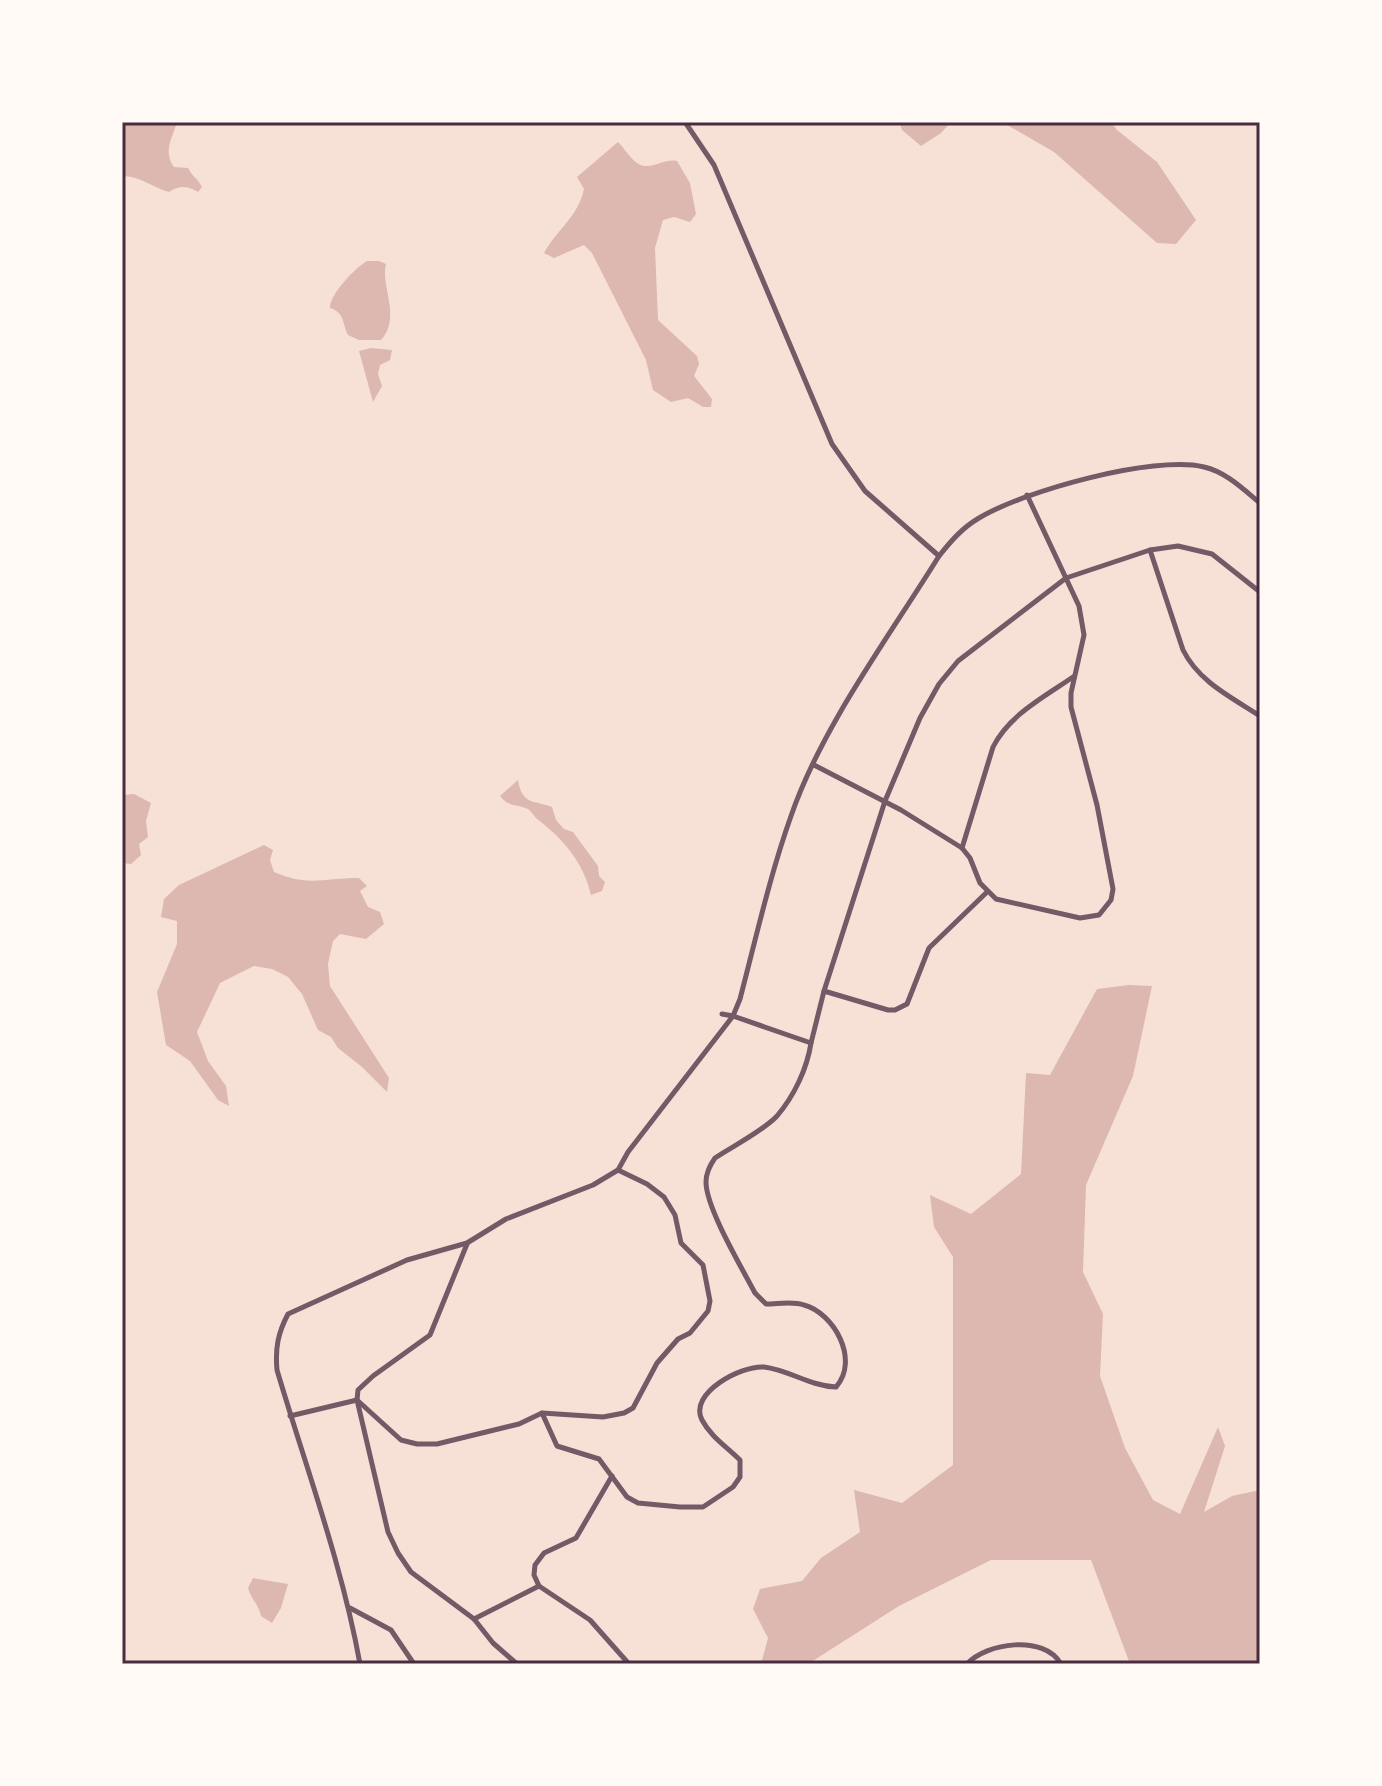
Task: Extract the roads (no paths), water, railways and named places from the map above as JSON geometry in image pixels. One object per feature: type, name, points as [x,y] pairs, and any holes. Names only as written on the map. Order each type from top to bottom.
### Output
[{"type":"street","points":[[685,122],[714,165],[832,444],[865,491],[939,556]]},
{"type":"street","points":[[360,1664],[349,1607],[277,1370],[275,1349],[278,1333],[288,1314],[407,1260],[467,1243],[506,1219],[593,1185],[618,1170],[628,1152],[733,1016],[791,814],[835,721],[939,556],[958,533],[979,517],[1027,495],[1140,468],[1185,464],[1206,467],[1224,475],[1260,503]]},
{"type":"street","points":[[814,765],[885,801],[962,848],[986,892],[1006,903],[1080,918],[1099,915],[1111,900],[1113,889],[1097,805],[1071,707],[1074,676],[1083,648],[1083,622],[1079,606],[1027,495]]},
{"type":"street","points":[[542,1413],[557,1446],[599,1459],[627,1497],[638,1503],[703,1507],[733,1487],[740,1477],[741,1467],[740,1460],[718,1442],[701,1418],[702,1401],[711,1390],[739,1371],[756,1367],[768,1367],[824,1386],[836,1387],[846,1370],[844,1344],[814,1308],[802,1304],[766,1304],[755,1293],[712,1207],[706,1184],[715,1158],[775,1118],[808,1062],[824,991],[885,801],[920,718],[939,684],[958,661],[1066,578],[1150,550],[1178,546],[1212,554],[1260,592]]},
{"type":"street","points":[[1150,550],[1190,664],[1199,675],[1260,716]]},
{"type":"street","points":[[962,848],[993,747],[1000,734],[1010,721],[1074,676]]},
{"type":"street","points":[[824,991],[888,1010],[902,1008],[907,1004],[929,948],[986,892]]},
{"type":"street","points":[[722,1014],[811,1043]]},
{"type":"street","points":[[357,1400],[401,1440],[417,1444],[437,1444],[519,1424],[542,1413],[603,1417],[633,1408],[657,1363],[678,1339],[690,1333],[708,1311],[710,1301],[703,1265],[681,1243],[675,1215],[664,1197],[647,1184],[618,1170]]},
{"type":"street","points":[[467,1243],[430,1335],[373,1376],[358,1390],[357,1400],[388,1532],[398,1553],[411,1572],[474,1619],[493,1643],[517,1664]]},
{"type":"street","points":[[290,1416],[357,1400]]},
{"type":"street","points":[[612,1476],[576,1538],[544,1553],[539,1558],[534,1575],[539,1586],[590,1620],[629,1664]]},
{"type":"street","points":[[474,1619],[539,1586]]},
{"type":"street","points":[[349,1607],[391,1630],[414,1664]]},
{"type":"street","points":[[967,1664],[984,1650],[993,1647],[1029,1646],[1045,1650],[1057,1657],[1061,1664]]}]
